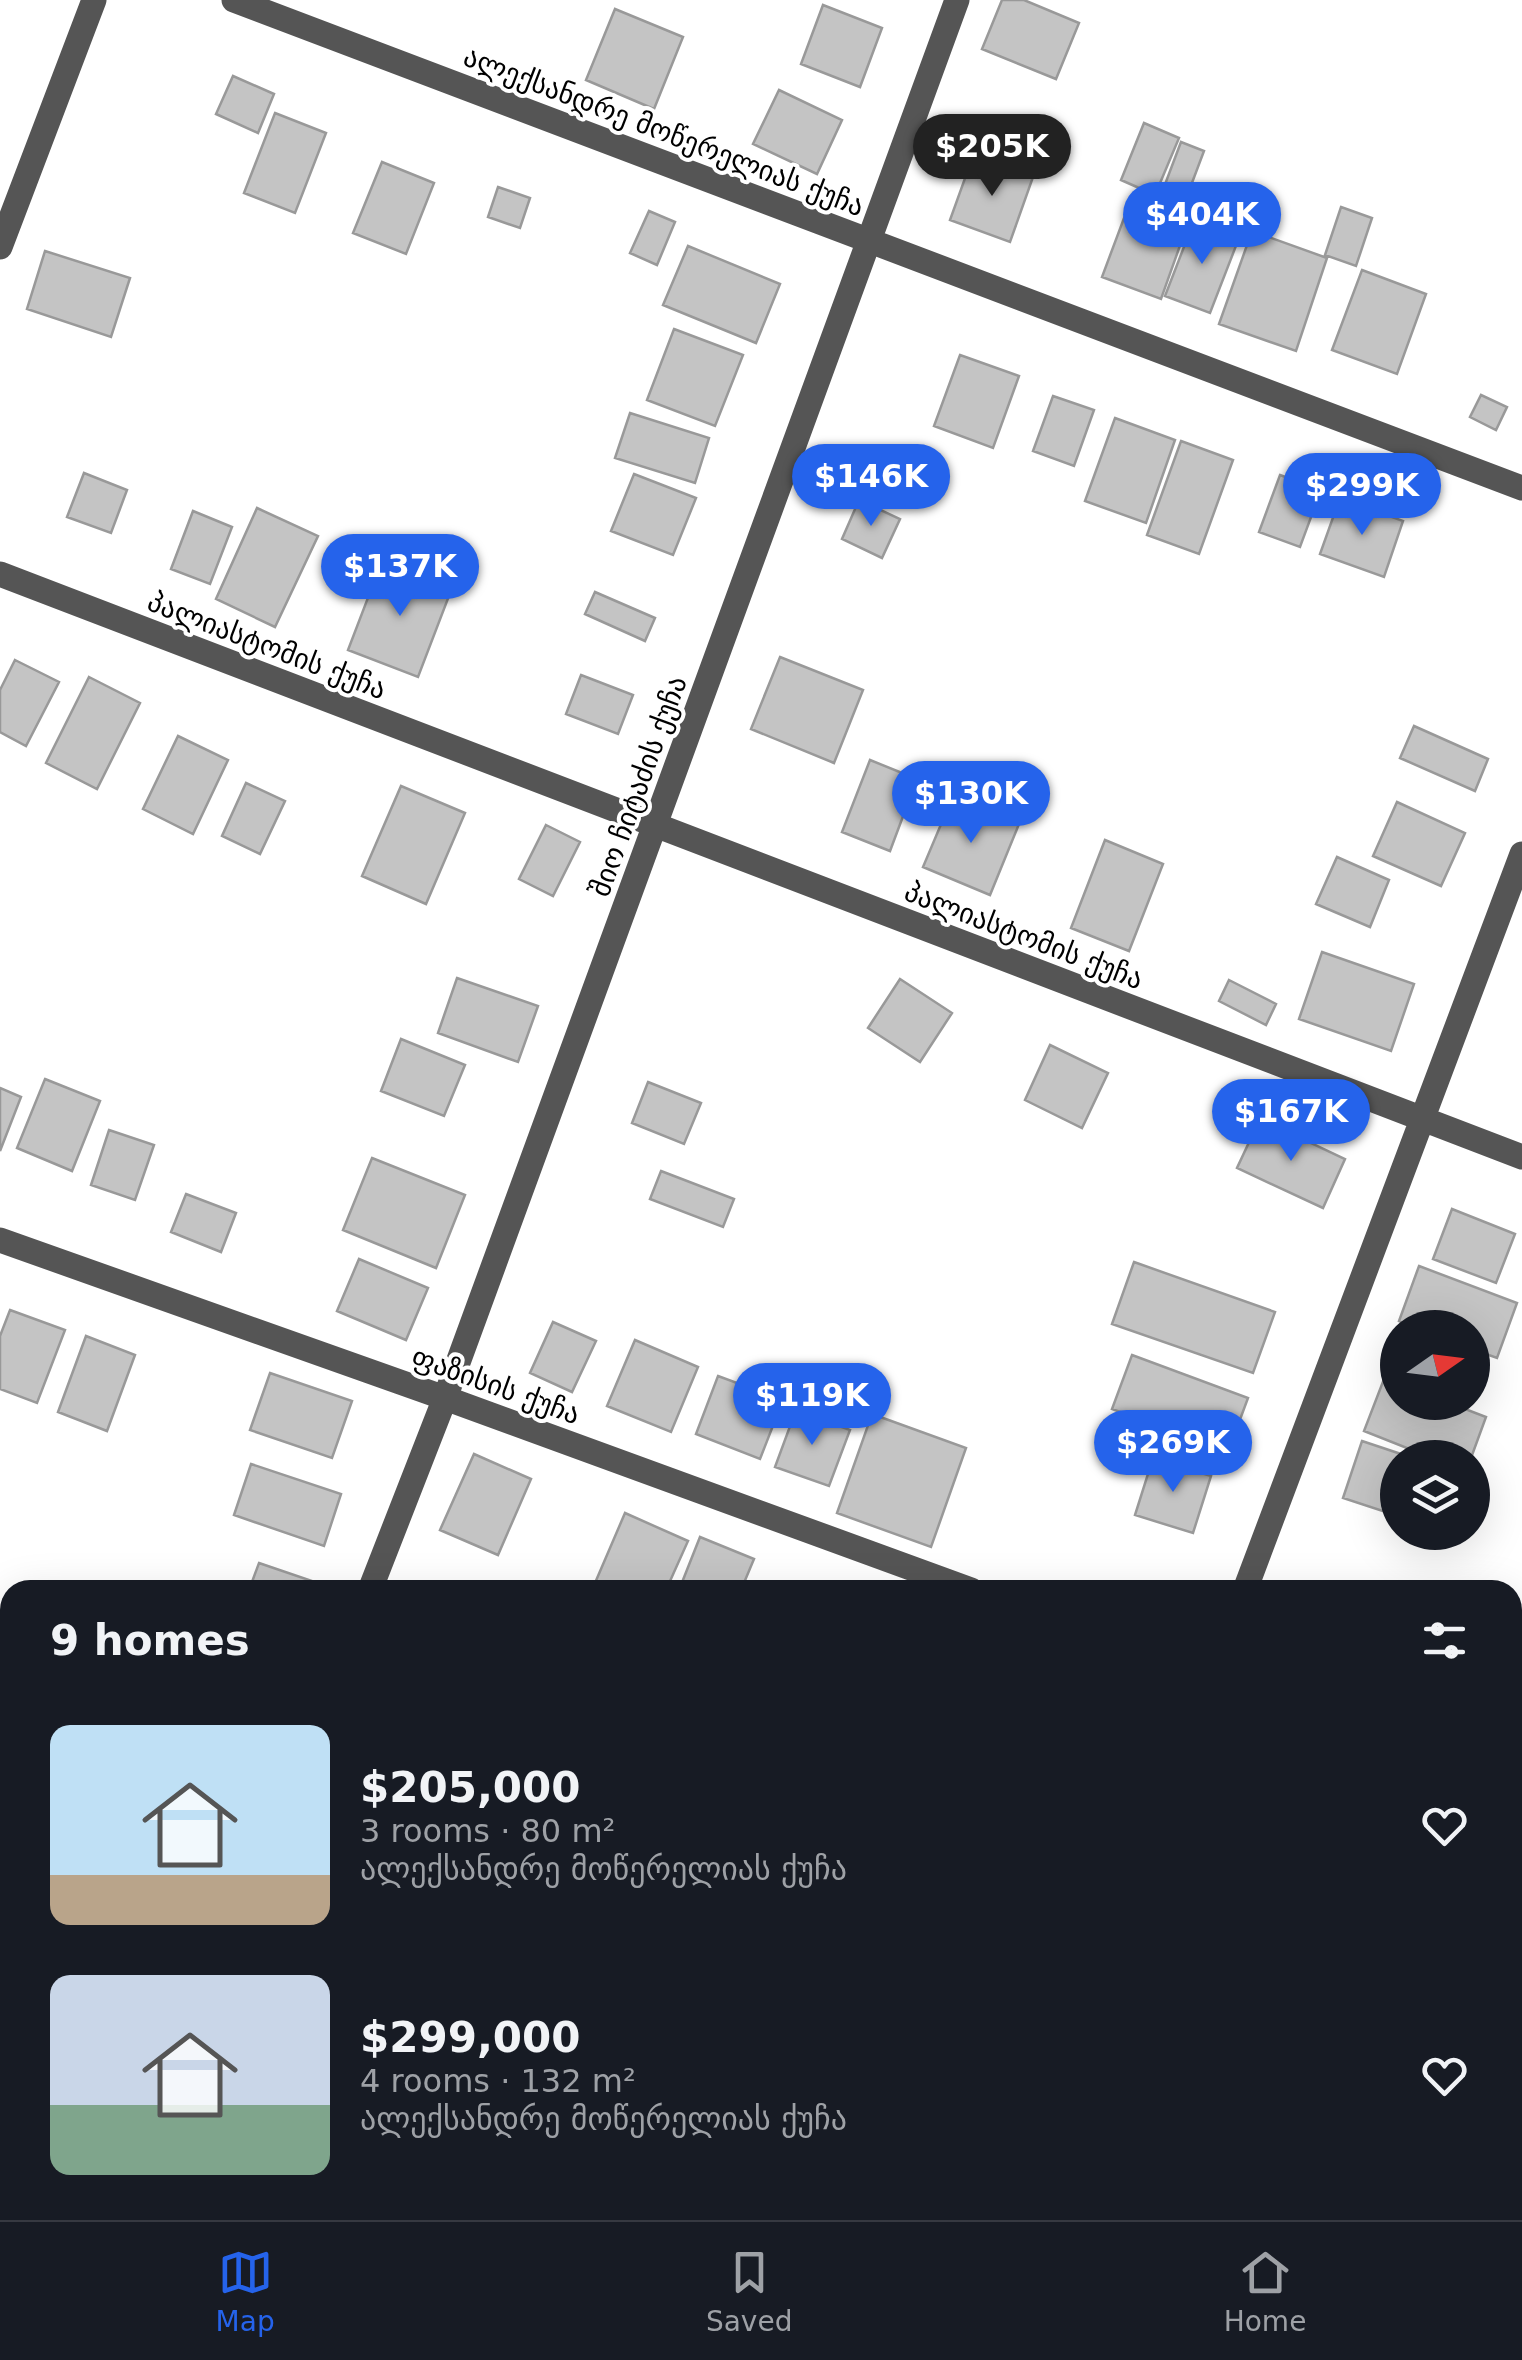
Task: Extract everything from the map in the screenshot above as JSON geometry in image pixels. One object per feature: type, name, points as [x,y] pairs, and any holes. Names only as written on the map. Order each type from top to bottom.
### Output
[{"type":"street","points":[[0,246],[94,0]]},
{"type":"street","name":"ალექსანდრე მოწერელიას ქუჩა","points":[[234,0],[1522,488]]},
{"type":"street","name":"შიო ჩიტაძის ქუჩა","points":[[374,1580],[446,1398],[957,0]]},
{"type":"street","name":"პალიასტომის ქუჩა","points":[[0,574],[1522,1156]]},
{"type":"street","points":[[1249,1580],[1522,854]]},
{"type":"street","name":"ფაზისის ქუჩა","points":[[0,1240],[944,1580]]},
{"type":"building","points":[[1002,0],[1024,0],[1079,23],[1056,79],[982,49]]},
{"type":"building","points":[[823,5],[882,28],[860,87],[801,64]]},
{"type":"building","points":[[615,9],[683,37],[654,109],[586,80]]},
{"type":"building","points":[[233,76],[274,94],[258,133],[216,114]]},
{"type":"building","points":[[779,90],[842,120],[817,174],[753,144]]},
{"type":"building","points":[[275,113],[326,133],[295,213],[244,193]]},
{"type":"building","points":[[1144,123],[1179,138],[1155,195],[1121,180]]},
{"type":"building","points":[[1181,142],[1204,151],[1184,204],[1161,195]]},
{"type":"building","points":[[973,156],[1033,177],[1010,242],[950,220]]},
{"type":"building","points":[[382,162],[434,183],[406,254],[353,233]]},
{"type":"building","points":[[498,187],[530,198],[520,228],[488,217]]},
{"type":"building","points":[[1130,202],[1188,223],[1161,299],[1102,277]]},
{"type":"building","points":[[1341,207],[1372,218],[1356,266],[1325,255]]},
{"type":"building","points":[[649,211],[675,222],[657,265],[630,253]]},
{"type":"building","points":[[1194,221],[1239,238],[1210,313],[1165,296]]},
{"type":"building","points":[[1252,231],[1327,258],[1296,351],[1219,324]]},
{"type":"building","points":[[688,246],[780,284],[756,343],[663,305]]},
{"type":"building","points":[[45,251],[130,278],[111,337],[27,309]]},
{"type":"building","points":[[1362,270],[1426,294],[1397,374],[1332,350]]},
{"type":"building","points":[[674,329],[743,355],[715,426],[647,400]]},
{"type":"building","points":[[960,355],[1019,376],[993,448],[934,426]]},
{"type":"building","points":[[1481,395],[1507,407],[1496,430],[1470,417]]},
{"type":"building","points":[[1053,396],[1094,410],[1074,466],[1033,451]]},
{"type":"building","points":[[630,413],[709,438],[695,483],[615,458]]},
{"type":"building","points":[[1115,418],[1175,440],[1146,523],[1085,501]]},
{"type":"building","points":[[1181,441],[1233,460],[1199,554],[1147,535]]},
{"type":"building","points":[[84,473],[127,490],[111,533],[67,517]]},
{"type":"building","points":[[634,474],[696,498],[673,555],[611,531]]},
{"type":"building","points":[[1280,475],[1321,490],[1300,547],[1259,532]]},
{"type":"building","points":[[1340,498],[1403,521],[1384,577],[1320,554]]},
{"type":"building","points":[[859,500],[900,519],[882,558],[842,539]]},
{"type":"building","points":[[257,508],[318,536],[275,627],[216,599]]},
{"type":"building","points":[[193,511],[232,527],[210,584],[171,569]]},
{"type":"building","points":[[382,561],[452,588],[418,677],[348,650]]},
{"type":"building","points":[[595,592],[655,618],[645,641],[585,614]]},
{"type":"building","points":[[780,657],[863,690],[834,763],[751,729]]},
{"type":"building","points":[[15,660],[59,682],[26,746],[0,732],[0,690]]},
{"type":"building","points":[[581,675],[633,695],[618,734],[566,714]]},
{"type":"building","points":[[89,677],[140,703],[97,789],[46,763]]},
{"type":"building","points":[[1414,726],[1488,759],[1475,791],[1400,758]]},
{"type":"building","points":[[178,736],[228,760],[193,834],[143,809]]},
{"type":"building","points":[[870,760],[917,779],[890,851],[842,832]]},
{"type":"building","points":[[246,783],[285,801],[260,854],[222,836]]},
{"type":"building","points":[[401,786],[465,813],[426,904],[362,876]]},
{"type":"building","points":[[953,796],[1019,824],[990,895],[923,867]]},
{"type":"building","points":[[1397,802],[1465,833],[1441,886],[1373,856]]},
{"type":"building","points":[[546,825],[580,842],[553,896],[519,879]]},
{"type":"building","points":[[1105,840],[1163,864],[1129,951],[1071,928]]},
{"type":"building","points":[[1337,857],[1389,880],[1370,927],[1316,904]]},
{"type":"building","points":[[1322,952],[1414,984],[1391,1051],[1299,1019]]},
{"type":"building","points":[[457,978],[538,1006],[518,1062],[438,1033]]},
{"type":"building","points":[[900,979],[952,1013],[920,1062],[868,1028]]},
{"type":"building","points":[[1229,980],[1276,1004],[1266,1025],[1219,1001]]},
{"type":"building","points":[[401,1039],[465,1065],[444,1116],[381,1091]]},
{"type":"building","points":[[1050,1045],[1108,1073],[1082,1128],[1025,1100]]},
{"type":"building","points":[[45,1079],[100,1101],[72,1171],[17,1148]]},
{"type":"building","points":[[648,1082],[701,1103],[684,1144],[632,1123]]},
{"type":"building","points":[[0,1088],[21,1097],[0,1151]]},
{"type":"building","points":[[1260,1119],[1345,1159],[1323,1208],[1237,1168]]},
{"type":"building","points":[[109,1130],[154,1145],[135,1200],[91,1185]]},
{"type":"building","points":[[372,1158],[465,1195],[436,1268],[343,1230]]},
{"type":"building","points":[[661,1171],[734,1199],[723,1227],[650,1199]]},
{"type":"building","points":[[186,1194],[236,1213],[221,1252],[171,1232]]},
{"type":"building","points":[[1452,1209],[1515,1234],[1496,1283],[1433,1259]]},
{"type":"building","points":[[359,1259],[428,1288],[406,1340],[337,1311]]},
{"type":"building","points":[[1134,1262],[1275,1312],[1253,1373],[1112,1324]]},
{"type":"building","points":[[1419,1266],[1517,1303],[1497,1358],[1490,1355],[1490,1310],[1403,1310]]},
{"type":"building","points":[[10,1310],[65,1330],[37,1403],[0,1389],[0,1336]]},
{"type":"building","points":[[553,1322],[596,1341],[572,1392],[530,1373]]},
{"type":"building","points":[[86,1336],[135,1355],[107,1431],[58,1412]]},
{"type":"building","points":[[635,1340],[698,1367],[671,1432],[607,1406]]},
{"type":"building","points":[[1132,1355],[1248,1398],[1228,1452],[1112,1409]]},
{"type":"building","points":[[270,1373],[352,1401],[332,1458],[250,1430]]},
{"type":"building","points":[[718,1376],[783,1400],[760,1459],[696,1434]]},
{"type":"building","points":[[1380,1389],[1380,1420],[1485,1420],[1478,1440],[1387,1440],[1364,1431]]},
{"type":"building","points":[[796,1410],[850,1430],[829,1486],[775,1467]]},
{"type":"building","points":[[872,1414],[966,1448],[931,1547],[837,1513]]},
{"type":"building","points":[[1362,1441],[1380,1447],[1380,1510],[1343,1498]]},
{"type":"building","points":[[474,1454],[531,1479],[498,1555],[440,1530]]},
{"type":"building","points":[[1153,1458],[1211,1476],[1193,1533],[1135,1515]]},
{"type":"building","points":[[251,1464],[341,1494],[324,1546],[234,1515]]},
{"type":"building","points":[[625,1513],[688,1541],[670,1580],[596,1580]]},
{"type":"building","points":[[700,1537],[754,1559],[745,1580],[683,1580]]},
{"type":"building","points":[[259,1563],[309,1580],[253,1580]]}]
